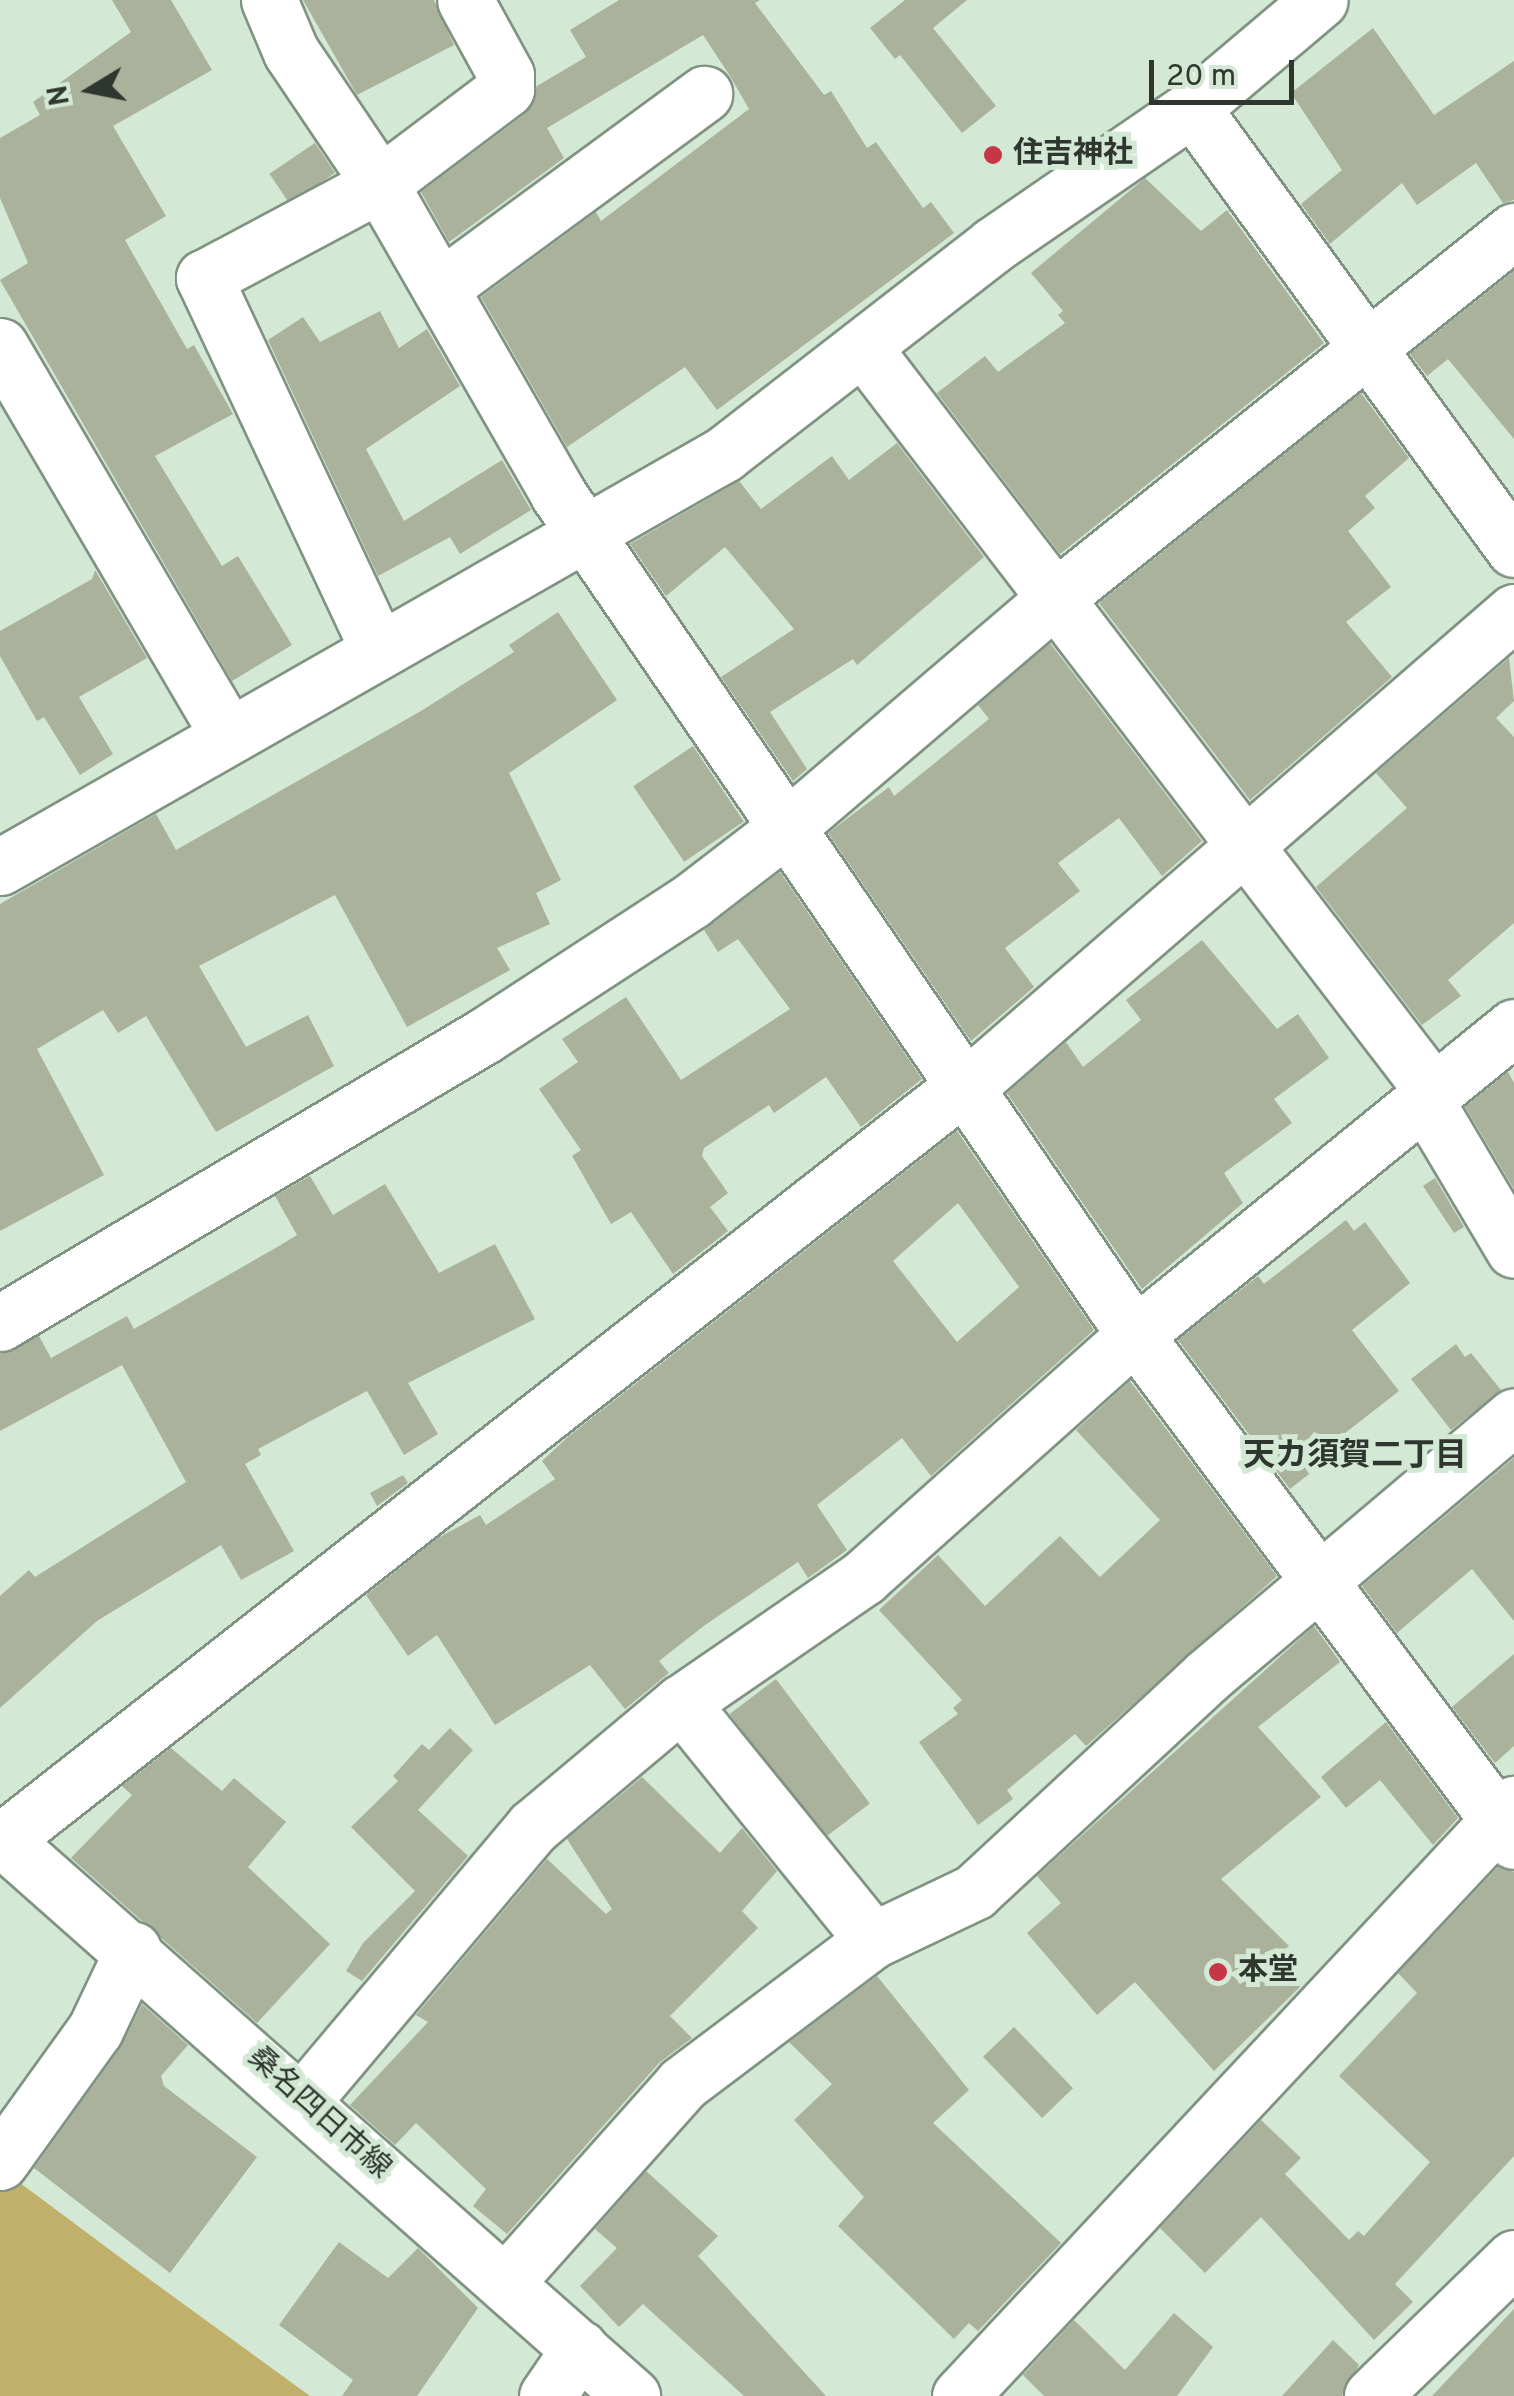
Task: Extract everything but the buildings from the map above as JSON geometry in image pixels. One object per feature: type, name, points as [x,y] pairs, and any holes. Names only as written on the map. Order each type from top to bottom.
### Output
[{"type":"street","points":[[269,0],[291,52],[380,184],[558,494],[588,530],[964,1092],[1135,1334],[1318,1580],[1508,1822],[960,2396]]},
{"type":"street","points":[[377,648],[204,278],[380,184],[506,89],[506,75],[466,0]]},
{"type":"street","points":[[0,867],[377,648],[724,454],[864,349],[994,244],[1192,108],[1320,0]]},
{"type":"street","points":[[440,288],[704,94]]},
{"type":"street","points":[[1192,108],[1514,549]]},
{"type":"street","points":[[0,1323],[484,1036],[691,901],[786,829],[1054,599],[1514,231]]},
{"type":"street","points":[[0,346],[228,735]]},
{"type":"street","points":[[864,349],[1249,846],[1430,1096],[1514,1250]]},
{"type":"street","points":[[1,1839],[964,1092],[1514,612]]},
{"type":"street","points":[[302,2100],[533,1827],[681,1703],[864,1578],[1135,1334],[1514,1027]]},
{"type":"street","points":[[505,2282],[682,2084],[873,1940],[974,1892],[1318,1580],[1514,1418]]},
{"type":"street","points":[[681,1703],[873,1940]]},
{"type":"street","name":"桑名四日市線","points":[[1,1839],[133,1950],[632,2396]]},
{"type":"street","points":[[0,2162],[95,2030],[133,1950]]},
{"type":"street","points":[[1372,2396],[1514,2258]]},
{"type":"street","points":[[547,2396],[580,2348]]},
{"type":"shaded area","points":[[8,2174],[310,2396],[0,2396],[0,2186]]},
{"type":"place","name":"住吉神社","points":[[993,155]]},
{"type":"place","name":"本堂","points":[[1218,1972]]},
{"type":"district","name":"天カ須賀二丁目","points":[[1355,1457]]}]
